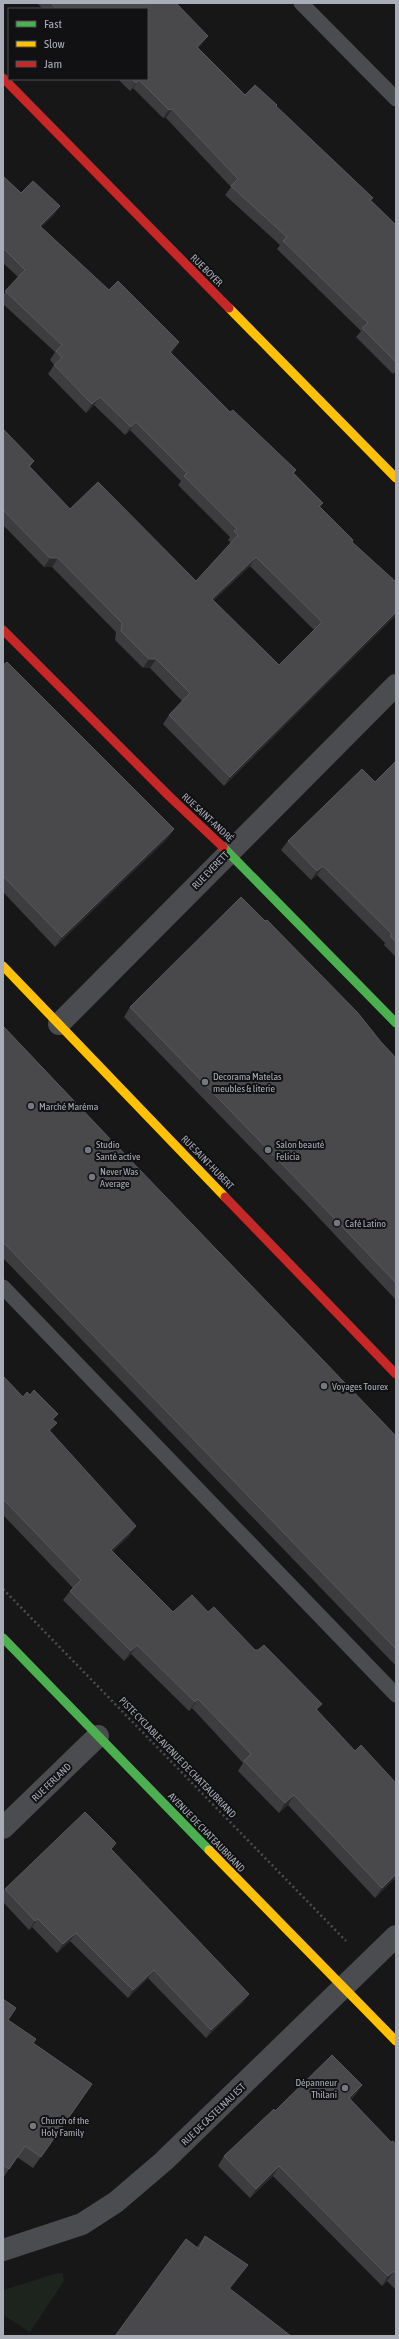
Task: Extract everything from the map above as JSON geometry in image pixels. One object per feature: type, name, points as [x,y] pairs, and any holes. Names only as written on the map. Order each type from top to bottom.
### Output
[{"type":"street","name":"RUE BOYER","points":[[3,78],[396,478]]},
{"type":"street","name":"RUE SAINT-ANDRÉ","points":[[3,630],[88,717],[228,852],[396,1023]]},
{"type":"street","name":"RUE EVERETT","points":[[59,1024],[228,852],[396,685]]},
{"type":"street","name":"RUE SAINT-HUBERT","points":[[3,966],[396,1374]]},
{"type":"street","name":"AVENUE DE CHATEAUBRIAND","points":[[3,1638],[396,2041]]},
{"type":"street","name":"RUE FERLAND","points":[[3,1828],[98,1736]]},
{"type":"street","name":"RUE DE CASTELNAU EST","points":[[3,2250],[82,2224],[116,2202],[164,2161],[396,1936]]},
{"type":"lane","points":[[301,3],[396,99]]},
{"type":"lane","points":[[3,1287],[396,1695]]},
{"type":"path","name":"PISTE CYCLABLE AVENUE DE CHATEAUBRIAND","points":[[3,1589],[341,1936]]},
{"type":"shaded area","points":[[58,2273],[63,2274],[64,2281],[30,2332],[3,2315],[3,2290]]},
{"type":"building","points":[[51,3],[176,3],[208,36],[197,47],[245,95],[255,85],[373,198],[370,200],[396,225],[396,362],[362,328],[368,323],[283,241],[287,237],[231,186],[238,179],[172,109],[169,110],[139,80],[148,80],[148,8],[56,8]]},
{"type":"building","points":[[3,176],[21,193],[33,181],[60,206],[40,226],[109,290],[118,281],[179,342],[170,352],[230,412],[233,410],[296,470],[293,473],[323,503],[319,506],[353,540],[352,542],[396,582],[396,612],[230,777],[169,715],[190,693],[156,659],[149,659],[121,631],[122,623],[58,558],[50,558],[3,510],[3,429],[34,461],[29,466],[70,509],[98,482],[196,581],[238,535],[234,531],[237,529],[184,476],[187,473],[136,422],[131,427],[100,397],[92,404],[54,365],[62,358],[56,351],[62,345],[5,291],[25,270],[3,248]],"holes":[[[256,557],[322,622],[279,665],[212,599]]]},
{"type":"building","points":[[7,662],[174,829],[62,937],[3,876],[3,665]]},
{"type":"building","points":[[396,761],[396,942],[390,936],[392,934],[323,866],[317,871],[288,841],[362,769],[375,782]]},
{"type":"building","points":[[241,897],[265,921],[267,920],[358,1013],[396,1058],[396,1283],[130,1007]]},
{"type":"building","points":[[3,1026],[396,1436],[396,1649],[3,1242]]},
{"type":"building","points":[[3,1376],[23,1397],[27,1392],[30,1395],[34,1390],[58,1414],[52,1419],[57,1423],[49,1430],[136,1526],[111,1550],[173,1612],[192,1595],[208,1612],[214,1607],[255,1650],[258,1650],[264,1645],[322,1704],[316,1709],[355,1751],[361,1745],[396,1783],[396,1874],[382,1888],[294,1795],[285,1803],[244,1761],[251,1754],[198,1699],[195,1702],[137,1645],[131,1651],[70,1591],[81,1580],[3,1499]]},
{"type":"building","points":[[85,1812],[116,1843],[111,1849],[249,1994],[211,2030],[154,1970],[133,1990],[76,1933],[63,1944],[38,1919],[35,1921],[5,1889]]},
{"type":"building","name":"Church of the Holy Family","points":[[3,1999],[16,2008],[8,2020],[36,2039],[33,2043],[92,2084],[41,2157],[25,2146],[9,2169],[3,2165]]},
{"type":"building","points":[[332,2055],[362,2085],[349,2098],[391,2142],[393,2141],[396,2145],[396,2274],[394,2271],[388,2276],[279,2166],[256,2189],[224,2156],[274,2109],[275,2111]]},
{"type":"building","points":[[205,2236],[248,2265],[229,2288],[291,2336],[115,2336],[186,2239],[199,2249]]},
{"type":"traffic: fast","points":[[223,847],[396,1023]]},
{"type":"traffic: fast","points":[[3,1638],[209,1850]]},
{"type":"traffic: slow","points":[[229,308],[396,478]]},
{"type":"traffic: slow","points":[[3,966],[225,1197]]},
{"type":"traffic: slow","points":[[209,1850],[396,2041]]},
{"type":"traffic: jam","points":[[3,78],[229,308]]},
{"type":"traffic: jam","points":[[3,630],[169,796],[223,847]]},
{"type":"traffic: jam","points":[[225,1197],[396,1374]]},
{"type":"place","name":"Decorama Matelas meubles & literie","points":[[205,1082]]},
{"type":"place","name":"Marché Maréma","points":[[31,1106]]},
{"type":"place","name":"Studio Santé active","points":[[88,1150]]},
{"type":"place","name":"Salon beauté Felicia","points":[[268,1150]]},
{"type":"place","name":"Never Was Average","points":[[92,1177]]},
{"type":"place","name":"Café Latino","points":[[337,1223]]},
{"type":"place","name":"Voyages Tourex","points":[[324,1386]]},
{"type":"place","name":"Dépanneur Thilani","points":[[345,2088]]},
{"type":"place","name":"Church of the Holy Family","points":[[33,2126]]}]
